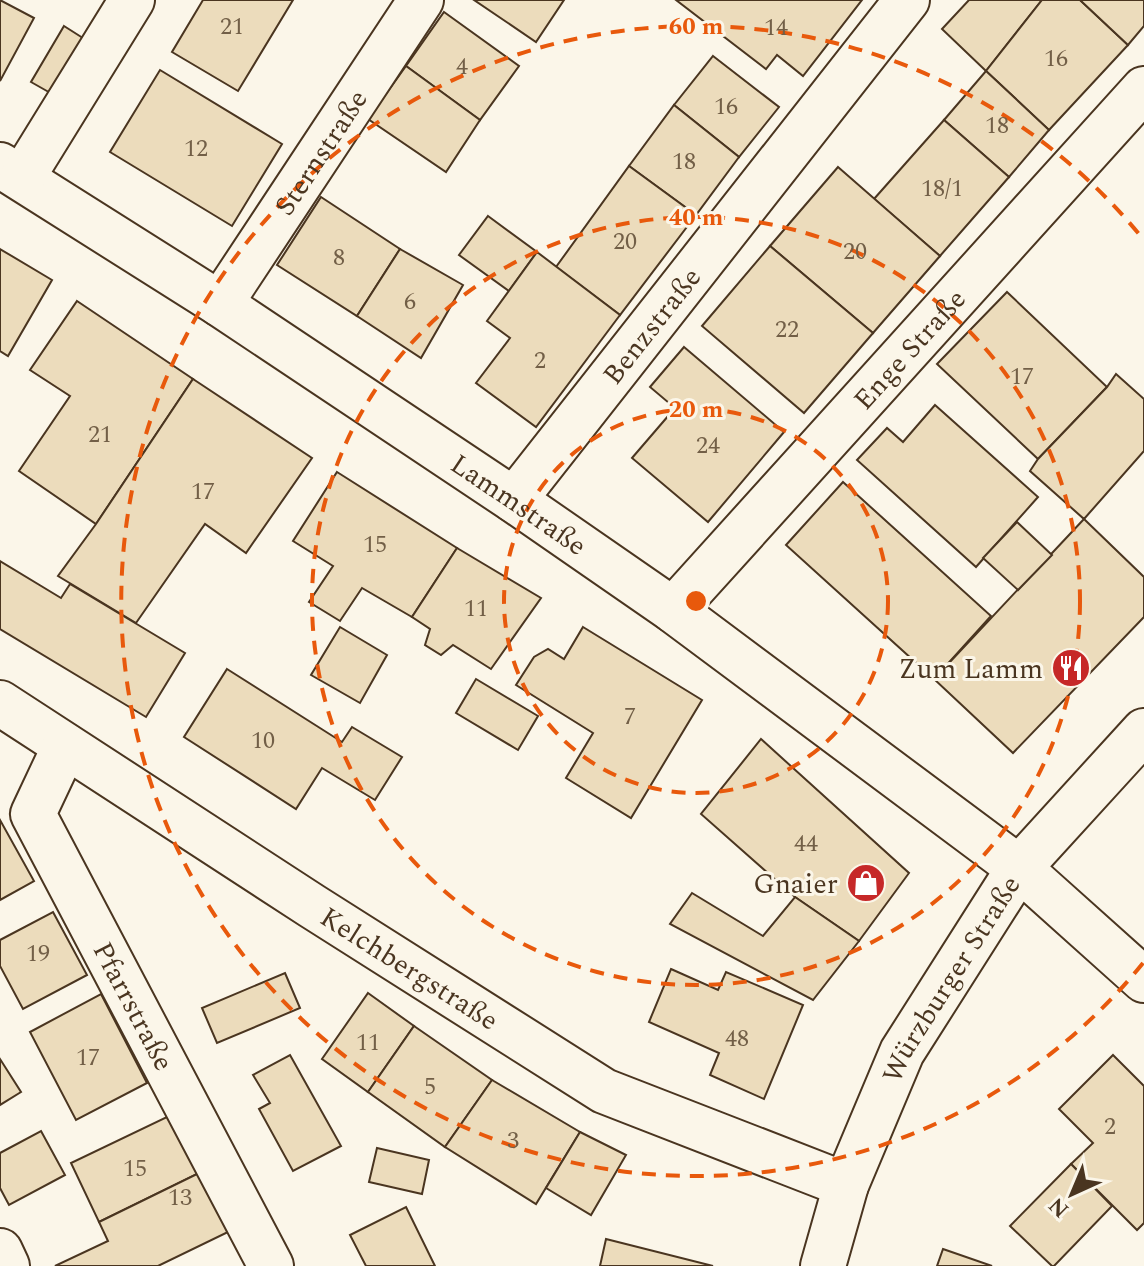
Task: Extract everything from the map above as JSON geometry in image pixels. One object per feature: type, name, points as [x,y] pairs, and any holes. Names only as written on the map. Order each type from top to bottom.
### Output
[{"type":"street","points":[[11,172],[132,0]]},
{"type":"street","name":"Sternstraße","points":[[220,304],[421,0]]},
{"type":"street","name":"Benzstraße","points":[[514,500],[907,0]]},
{"type":"street","name":"Enge Straße","points":[[673,610],[1144,89]]},
{"type":"street","name":"Lammstraße","points":[[11,172],[220,304],[673,610],[1019,868],[1144,980]]},
{"type":"street","name":"Kelchbergstraße","points":[[0,703],[299,898],[604,1091],[846,1185]]},
{"type":"street","name":"Würzburger Straße","points":[[823,1266],[846,1185],[902,1052],[1019,868],[1144,731]]},
{"type":"street","name":"Pfarrstraße","points":[[65,746],[33,814],[271,1266]]},
{"type":"street","points":[[0,1251],[7,1266]]},
{"type":"building","points":[[0,0],[34,18],[0,81]]},
{"type":"building","points":[[203,0],[293,0],[238,91],[172,52]]},
{"type":"building","points":[[474,0],[564,0],[536,42]]},
{"type":"building","points":[[676,0],[862,0],[803,76],[777,55],[766,69]]},
{"type":"building","points":[[969,0],[1042,0],[986,71],[942,29]]},
{"type":"building","points":[[1042,0],[1080,0],[1128,45],[1049,130],[986,71]]},
{"type":"building","points":[[1080,0],[1144,0],[1144,26],[1128,45]]},
{"type":"building","points":[[444,12],[519,66],[480,120],[406,66]]},
{"type":"building","points":[[64,26],[86,40],[54,95],[31,82]]},
{"type":"building","points":[[713,56],[779,107],[739,157],[674,105]]},
{"type":"building","points":[[406,66],[480,120],[446,172],[368,119]]},
{"type":"building","points":[[160,70],[282,144],[232,226],[110,152]]},
{"type":"building","points":[[986,71],[1049,130],[1009,177],[944,120]]},
{"type":"building","points":[[674,105],[739,157],[696,215],[629,166]]},
{"type":"building","points":[[944,120],[1009,177],[940,256],[874,199]]},
{"type":"building","points":[[629,166],[696,215],[620,315],[556,267]]},
{"type":"building","points":[[838,167],[940,256],[873,333],[770,246]]},
{"type":"building","points":[[321,197],[400,249],[357,316],[277,265]]},
{"type":"building","points":[[488,216],[537,252],[509,291],[459,255]]},
{"type":"building","points":[[770,246],[873,333],[804,413],[702,326]]},
{"type":"building","points":[[0,249],[52,280],[8,356],[0,351]]},
{"type":"building","points":[[400,249],[463,285],[421,358],[357,316]]},
{"type":"building","points":[[537,252],[620,315],[536,427],[476,383],[510,338],[487,321]]},
{"type":"building","points":[[1007,292],[1107,387],[1038,459],[937,364]]},
{"type":"building","points":[[77,301],[193,379],[96,524],[19,471],[70,396],[30,370]]},
{"type":"building","points":[[684,347],[784,432],[708,522],[632,458],[675,408],[650,387]]},
{"type":"building","points":[[1116,374],[1144,399],[1144,451],[1084,519],[1030,471]]},
{"type":"building","points":[[193,379],[312,458],[246,553],[205,524],[136,623],[58,576]]},
{"type":"building","points":[[935,405],[1038,497],[976,567],[857,460],[887,428],[903,442]]},
{"type":"building","points":[[337,472],[457,548],[412,617],[362,588],[340,621],[309,602],[333,566],[293,541]]},
{"type":"building","points":[[843,482],[991,616],[934,679],[786,545]]},
{"type":"building","points":[[1084,519],[1144,577],[1144,617],[1013,753],[934,679]]},
{"type":"building","points":[[1017,522],[1052,555],[1018,590],[983,558]]},
{"type":"building","points":[[457,548],[541,598],[491,669],[453,645],[441,655],[425,645],[430,629],[412,617]]},
{"type":"building","points":[[0,561],[61,598],[70,584],[185,653],[146,717],[0,629]]},
{"type":"building","points":[[340,627],[387,655],[360,703],[311,675]]},
{"type":"building","points":[[583,627],[702,700],[631,818],[566,778],[593,733],[516,685],[534,657],[548,649],[564,659]]},
{"type":"building","points":[[227,669],[342,742],[352,727],[402,757],[375,800],[322,768],[296,809],[184,737]]},
{"type":"building","points":[[476,679],[538,716],[518,750],[456,713]]},
{"type":"building","points":[[761,739],[909,873],[859,941],[795,897],[701,814]]},
{"type":"building","points":[[0,820],[34,881],[0,900]]},
{"type":"building","points":[[692,893],[763,936],[795,897],[859,941],[813,1000],[670,924]]},
{"type":"building","points":[[53,912],[87,975],[23,1009],[0,966],[0,940]]},
{"type":"building","points":[[671,969],[718,990],[726,972],[803,1005],[764,1099],[710,1075],[719,1053],[649,1022]]},
{"type":"building","points":[[285,973],[300,1008],[217,1043],[202,1008]]},
{"type":"building","points":[[368,993],[414,1026],[368,1092],[322,1059]]},
{"type":"building","points":[[101,994],[147,1083],[76,1120],[30,1032]]},
{"type":"building","points":[[414,1026],[492,1080],[445,1147],[368,1092]]},
{"type":"building","points":[[290,1055],[341,1146],[293,1171],[259,1109],[270,1103],[253,1075]]},
{"type":"building","points":[[1113,1055],[1144,1086],[1144,1223],[1137,1230],[1071,1164],[1093,1143],[1059,1109]]},
{"type":"building","points":[[0,1059],[21,1092],[0,1105]]},
{"type":"building","points":[[492,1080],[580,1132],[536,1204],[445,1147]]},
{"type":"building","points":[[171,1115],[199,1173],[99,1222],[71,1163]]},
{"type":"building","points":[[41,1131],[65,1175],[9,1205],[0,1188],[0,1153]]},
{"type":"building","points":[[580,1132],[626,1155],[591,1215],[546,1188]]},
{"type":"building","points":[[377,1148],[429,1160],[422,1194],[369,1182]]},
{"type":"building","points":[[1071,1164],[1112,1206],[1052,1266],[1010,1226]]},
{"type":"building","points":[[199,1173],[228,1232],[158,1266],[55,1266],[108,1241],[99,1222]]},
{"type":"building","points":[[406,1207],[435,1266],[366,1266],[350,1235]]},
{"type":"building","points":[[606,1239],[713,1266],[600,1266]]},
{"type":"building","points":[[943,1249],[992,1266],[937,1266]]},
{"type":"place","name":"Zum Lamm","points":[[1071,668]]},
{"type":"place","name":"Gnaier","points":[[866,883]]}]
